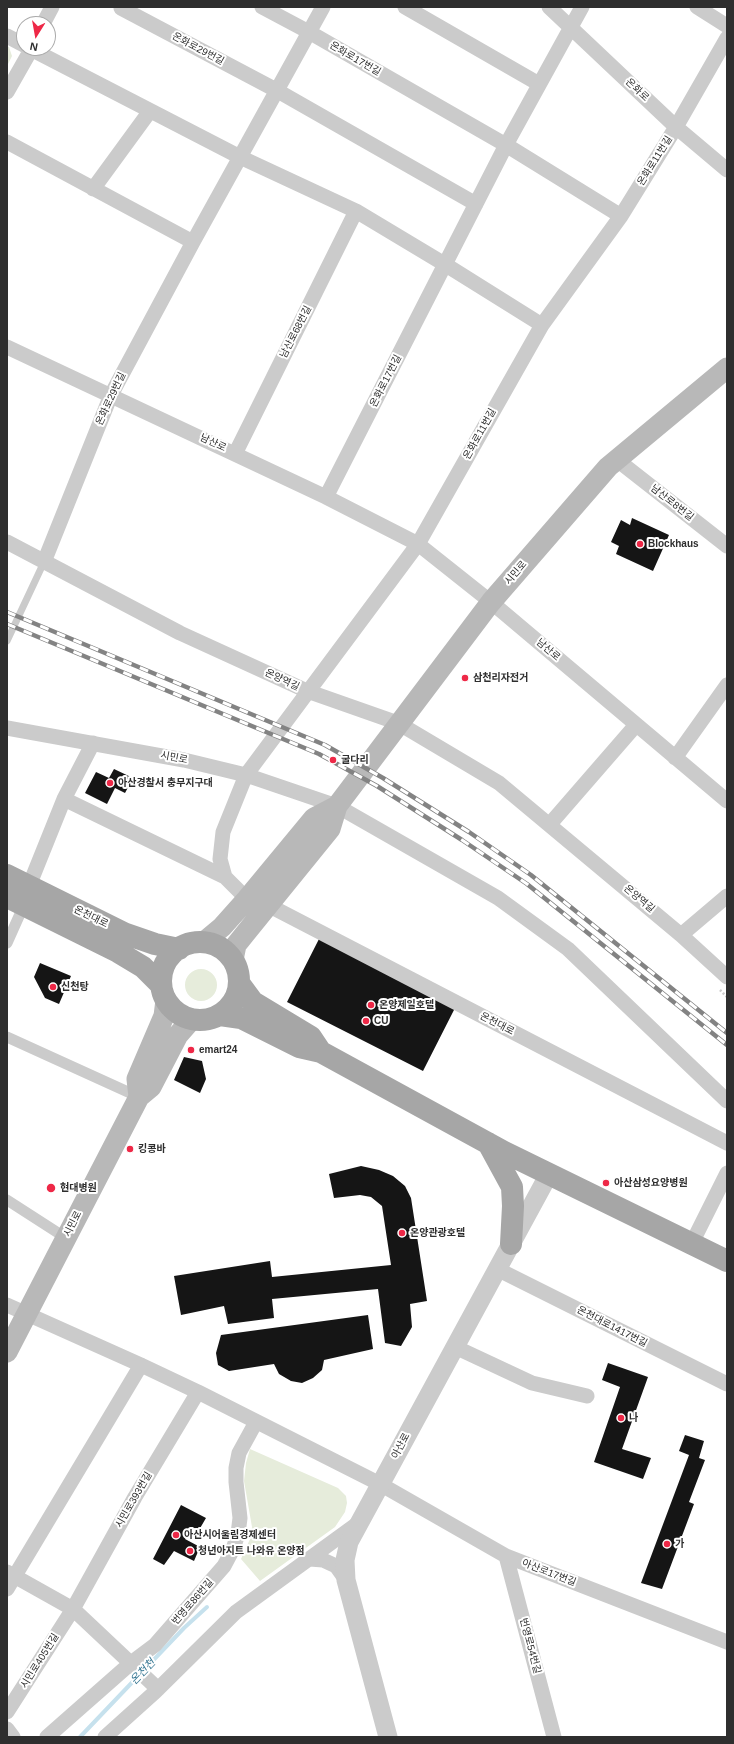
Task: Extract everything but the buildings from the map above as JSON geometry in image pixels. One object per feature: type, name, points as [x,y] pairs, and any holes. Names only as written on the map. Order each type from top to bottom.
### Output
[{"type":"main road","name":"시민로","points":[[233,960],[236,946],[330,829],[336,806],[492,602],[616,459],[727,368]]},
{"type":"main road","name":"시민로","points":[[204,942],[222,927],[248,899],[314,818],[336,806]]},
{"type":"main road","name":"온천대로","points":[[7,875],[20,896],[143,967],[164,992]]},
{"type":"main road","name":"온천대로","points":[[20,896],[126,934],[156,944],[179,949]]},
{"type":"main road","points":[[204,942],[221,947],[233,960],[236,966],[239,990],[234,1001],[226,1010],[204,1020],[192,1019],[180,1015],[171,1007],[164,992],[162,972],[166,961],[179,949],[185,945],[204,942]]},
{"type":"main road","points":[[239,982],[253,1002],[310,1037],[321,1052]]},
{"type":"main road","name":"시민로","points":[[139,1096],[137,1079],[164,1016],[164,992]]},
{"type":"main road","points":[[220,1014],[241,1018],[299,1047],[321,1052],[548,1174],[727,1261]]},
{"type":"main road","name":"시민로","points":[[7,1352],[139,1096],[151,1087],[178,1035],[192,1019]]},
{"type":"main road","points":[[488,1143],[512,1187],[513,1206],[510,1244]]},
{"type":"street","points":[[47,16],[52,7]]},
{"type":"street","name":"온화로29번길","points":[[120,7],[276,90]]},
{"type":"street","points":[[262,7],[309,32]]},
{"type":"street","name":"온화로29번길","points":[[44,562],[111,395],[322,7]]},
{"type":"street","points":[[405,7],[539,84]]},
{"type":"street","name":"온화로","points":[[549,7],[676,127],[727,170]]},
{"type":"street","name":"온화로17번길","points":[[326,497],[506,145],[582,7]]},
{"type":"street","points":[[697,7],[727,26]]},
{"type":"street","name":"온화로17번길","points":[[309,32],[506,145]]},
{"type":"street","points":[[7,36],[16,41]]},
{"type":"street","name":"온화로11번길","points":[[418,544],[542,325],[621,216],[676,127],[727,38]]},
{"type":"street","points":[[7,92],[25,56]]},
{"type":"street","points":[[44,56],[240,156],[356,211],[446,264],[542,325]]},
{"type":"street","points":[[276,90],[476,204]]},
{"type":"street","points":[[93,189],[150,111]]},
{"type":"street","points":[[7,142],[193,242]]},
{"type":"street","points":[[506,145],[621,216]]},
{"type":"street","name":"남산로68번길","points":[[235,454],[356,211]]},
{"type":"street","name":"남산로","points":[[7,347],[326,497],[418,544],[492,602],[727,801]]},
{"type":"street","name":"남산로8번길","points":[[616,459],[727,546]]},
{"type":"street","name":"온양역길","points":[[7,542],[180,633],[307,691],[398,723],[499,783],[681,934],[727,977]]},
{"type":"street","points":[[225,877],[220,859],[223,832],[246,775],[307,691],[418,544]]},
{"type":"street","points":[[675,758],[727,685]]},
{"type":"street","points":[[550,824],[636,725]]},
{"type":"street","name":"시민로","points":[[7,728],[184,760],[246,775],[336,806]]},
{"type":"street","points":[[7,943],[20,896],[64,799],[93,743]]},
{"type":"street","points":[[64,799],[225,877],[248,899]]},
{"type":"street","points":[[336,806],[498,898],[568,949],[727,1101]]},
{"type":"street","points":[[681,934],[727,896]]},
{"type":"street","name":"온천대로","points":[[268,905],[727,1143]]},
{"type":"street","points":[[7,1037],[139,1096]]},
{"type":"street","points":[[692,1243],[727,1173]]},
{"type":"street","name":"아산로","points":[[388,1737],[346,1580],[345,1560],[349,1542],[548,1174]]},
{"type":"street","points":[[7,1200],[66,1238]]},
{"type":"street","name":"온천대로1417번길","points":[[497,1269],[727,1384]]},
{"type":"street","points":[[7,1305],[198,1392],[380,1484]]},
{"type":"street","points":[[455,1347],[532,1383],[587,1396]]},
{"type":"street","points":[[7,1589],[11,1574],[141,1365]]},
{"type":"street","name":"시민로393번길","points":[[73,1609],[135,1497],[198,1392]]},
{"type":"street","name":"번영로86번길","points":[[47,1737],[131,1663],[155,1645],[224,1566],[233,1549],[238,1534],[240,1518],[236,1468],[239,1453],[256,1422]]},
{"type":"street","name":"아산로17번길","points":[[380,1484],[506,1556],[727,1642]]},
{"type":"street","points":[[105,1737],[158,1689],[236,1612],[359,1523]]},
{"type":"street","name":"번영로54번길","points":[[506,1556],[554,1737]]},
{"type":"street","points":[[310,1559],[323,1560],[336,1566],[346,1580]]},
{"type":"street","points":[[11,1574],[73,1609],[158,1689]]},
{"type":"street","name":"시민로405번길","points":[[7,1712],[73,1609]]},
{"type":"street","points":[[7,1729],[13,1737]]},
{"type":"lane","points":[[7,641],[44,562]]},
{"type":"green space","points":[[7,46],[9,47],[12,56],[7,66]]},
{"type":"green space","points":[[201,969],[210,972],[214,976],[217,985],[214,994],[210,998],[201,1001],[192,998],[188,994],[185,985],[188,976],[192,972]]},
{"type":"green space","points":[[250,1449],[338,1488],[346,1496],[347,1503],[345,1512],[335,1527],[260,1581],[241,1559],[250,1539],[252,1527],[244,1481],[246,1463]]},
{"type":"waterway","name":"온천천","points":[[80,1737],[184,1628],[207,1607]]},
{"type":"railway","points":[[7,612],[325,745],[383,778],[469,832],[531,875],[727,1033]]},
{"type":"railway","points":[[7,624],[319,754],[377,786],[462,840],[527,884],[727,1045]]},
{"type":"place","name":"Blockhaus","points":[[640,544]]},
{"type":"place","name":"삼천리자전거","points":[[465,678]]},
{"type":"place","name":"굴다리","points":[[333,760]]},
{"type":"place","name":"아산경찰서 충무지구대","points":[[110,783]]},
{"type":"place","name":"신천탕","points":[[53,987]]},
{"type":"place","name":"온양제일호텔","points":[[371,1005]]},
{"type":"place","name":"CU","points":[[366,1021]]},
{"type":"place","name":"emart24","points":[[191,1050]]},
{"type":"place","name":"킹콩바","points":[[130,1149]]},
{"type":"place","name":"아산삼성요양병원","points":[[606,1183]]},
{"type":"place","name":"현대병원","points":[[51,1188]]},
{"type":"place","name":"온양관광호텔","points":[[402,1233]]},
{"type":"place","name":"나","points":[[621,1418]]},
{"type":"place","name":"아산시어울림경제센터","points":[[176,1535]]},
{"type":"place","name":"가","points":[[667,1544]]},
{"type":"place","name":"청년아지트 나와유 온양점","points":[[190,1551]]}]
